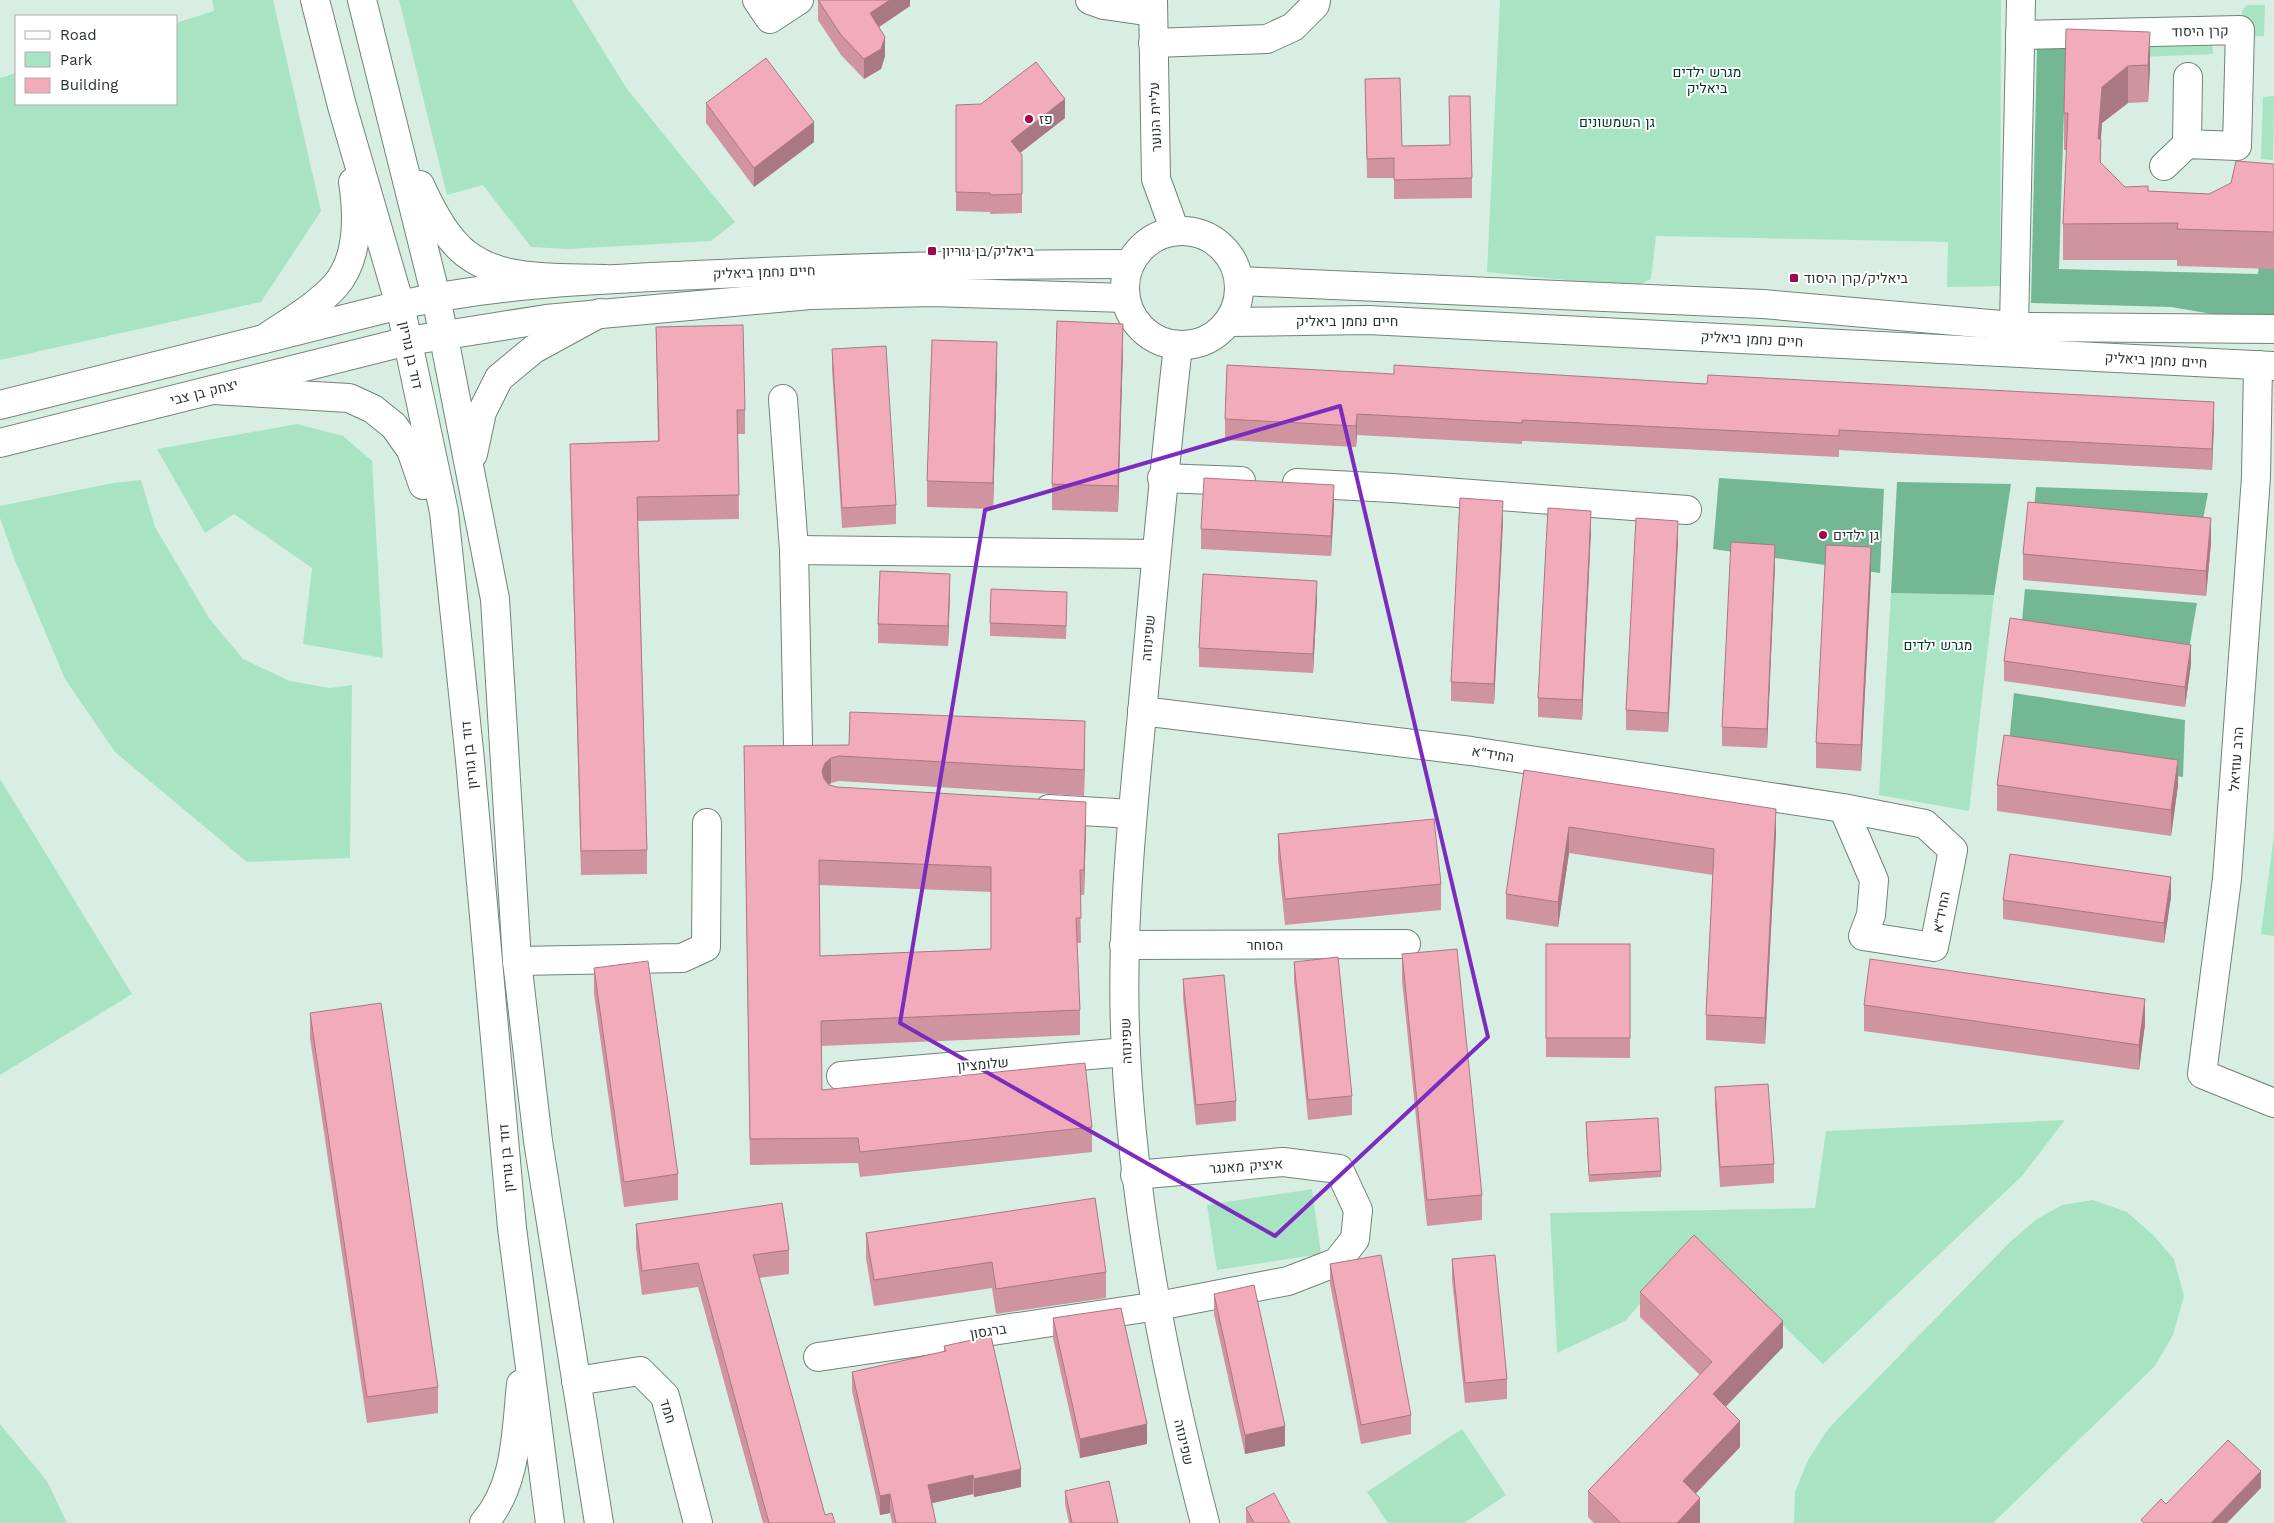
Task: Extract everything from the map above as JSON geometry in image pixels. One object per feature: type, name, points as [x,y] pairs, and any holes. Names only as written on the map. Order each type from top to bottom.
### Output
[{"type":"street","name":"דוד בן גוריון","points":[[315,0],[342,106],[400,305],[444,512],[470,760],[511,1218],[552,1523]]},
{"type":"street","points":[[362,0],[396,130],[436,297],[496,598],[517,962],[538,1142],[599,1523]]},
{"type":"street","points":[[763,9],[799,0]]},
{"type":"street","points":[[1090,0],[1104,5],[1152,6]]},
{"type":"street","points":[[1153,43],[1268,38],[1293,27],[1315,4],[1316,0]]},
{"type":"street","points":[[2014,326],[2021,0]]},
{"type":"street","name":"עליית הנוער","points":[[1152,6],[1156,179],[1175,231]]},
{"type":"street","name":"קרן היסוד","points":[[2020,35],[2240,30],[2237,146],[2187,144]]},
{"type":"street","points":[[2164,166],[2187,144],[2188,77]]},
{"type":"street","points":[[264,339],[336,285],[348,265],[355,239],[354,191],[342,106]]},
{"type":"street","points":[[396,130],[437,218],[454,243],[469,255],[487,266],[510,273],[539,277],[604,279]]},
{"type":"street","points":[[1175,231],[1194,232],[1210,238],[1224,249],[1235,264],[1240,281],[1240,295],[1230,322],[1215,336],[1197,344],[1178,346],[1159,341],[1144,331],[1132,316],[1125,298],[1125,281],[1130,264],[1141,248],[1157,236],[1175,231]]},
{"type":"street","name":"חיים נחמן ביאליק","points":[[400,305],[488,288],[604,279],[782,271],[1130,264]]},
{"type":"street","points":[[1240,281],[1763,304],[2014,326],[2274,329]]},
{"type":"street","name":"חיים נחמן ביאליק","points":[[408,341],[444,334],[600,313],[810,295],[932,292],[1125,298]]},
{"type":"street","points":[[0,405],[400,305]]},
{"type":"street","points":[[470,466],[482,412],[499,378],[534,349],[600,313]]},
{"type":"street","name":"חיים נחמן ביאליק","points":[[1230,322],[1368,320],[2266,365]]},
{"type":"street","name":"יצחק בן צבי","points":[[0,443],[408,341]]},
{"type":"street","name":"שפינוזה","points":[[1178,346],[1162,478],[1132,814],[1124,945],[1126,1052],[1135,1175],[1182,1434],[1205,1523]]},
{"type":"street","name":"הרב עוזיאל","points":[[2266,365],[2227,878],[2202,1074],[2274,1103]]},
{"type":"street","points":[[213,390],[349,398],[373,409],[394,426],[411,450],[449,564]]},
{"type":"street","points":[[783,399],[794,550],[798,745]]},
{"type":"street","points":[[1162,478],[1392,488],[1687,510]]},
{"type":"street","points":[[794,550],[1156,554]]},
{"type":"street","name":"החיד\"א","points":[[1142,711],[1471,751],[1844,808]]},
{"type":"street","points":[[1024,808],[1132,814]]},
{"type":"street","name":"החיד״א","points":[[1844,808],[1926,824],[1953,850],[1934,947],[1863,936],[1871,916],[1874,880],[1844,808]]},
{"type":"street","points":[[517,962],[682,958],[706,947],[707,823]]},
{"type":"street","name":"הסוחר","points":[[1124,945],[1406,944]]},
{"type":"street","name":"שלומציון","points":[[841,1076],[1126,1052]]},
{"type":"street","name":"איציק מאנגר","points":[[1135,1175],[1282,1162],[1338,1169],[1358,1210],[1355,1239],[1336,1262],[1288,1281],[1158,1306]]},
{"type":"street","name":"ברגסון","points":[[818,1357],[1158,1306]]},
{"type":"street","points":[[484,1523],[495,1510],[506,1489],[514,1456],[526,1336]]},
{"type":"street","name":"חמד","points":[[576,1381],[640,1371],[665,1396],[698,1523]]},
{"type":"highlighted area","points":[[1340,406],[1488,1037],[1275,1236],[900,1023],[985,510]]},
{"type":"green space","points":[[212,0],[273,0],[321,211],[261,302],[0,360],[0,78],[15,73],[15,105],[178,105],[178,22],[214,11]]},
{"type":"green space","points":[[399,0],[572,0],[627,89],[735,222],[711,241],[568,249],[531,247],[483,185],[447,195]]},
{"type":"green space","name":"גן השמשונים","points":[[1500,0],[2001,0],[2000,286],[1947,287],[1948,242],[1656,236],[1651,279],[1634,287],[1487,272]]},
{"type":"green space","points":[[2247,5],[2265,5],[2264,36],[2243,37],[2242,11]]},
{"type":"green space","points":[[2212,39],[2213,54],[2048,61],[2048,47]]},
{"type":"green space","points":[[2037,47],[2066,47],[2059,269],[2258,274],[2265,193],[2274,180],[2274,319],[2224,316],[2171,307],[2031,303]]},
{"type":"green space","points":[[2274,96],[2273,160],[2261,159],[2263,97]]},
{"type":"green space","points":[[297,424],[343,436],[372,461],[383,658],[303,644],[312,568],[234,514],[205,533],[157,449]]},
{"type":"green space","points":[[1719,478],[1884,489],[1880,573],[1713,549]]},
{"type":"green space","points":[[141,480],[155,527],[209,618],[243,659],[290,681],[330,688],[352,685],[350,858],[247,862],[115,752],[65,679],[14,558],[0,518],[0,506],[113,483]]},
{"type":"green space","points":[[1897,482],[2011,484],[1994,595],[1891,593]]},
{"type":"green space","points":[[2036,487],[2208,493],[2200,535],[2033,519]]},
{"type":"green space","points":[[2025,589],[2197,603],[2188,655],[2021,631]]},
{"type":"green space","name":"מגרש ילדים","points":[[1891,593],[1994,595],[1969,811],[1879,795]]},
{"type":"green space","points":[[2014,693],[2185,720],[2183,777],[2008,753]]},
{"type":"green space","points":[[0,779],[132,994],[0,1075]]},
{"type":"green space","points":[[2274,835],[2274,936],[2261,934]]},
{"type":"green space","points":[[2065,1120],[2022,1176],[1823,1364],[1695,1241],[1625,1321],[1557,1353],[1550,1213],[1815,1208],[1826,1131]]},
{"type":"green space","points":[[1312,1189],[1321,1254],[1217,1270],[1207,1205]]},
{"type":"green space","points":[[2093,1200],[2127,1212],[2153,1235],[2174,1259],[2184,1296],[2173,1335],[2155,1366],[1993,1523],[1794,1523],[1795,1492],[1808,1460],[1828,1429],[2010,1242],[2037,1219],[2062,1205]]},
{"type":"green space","points":[[0,1424],[47,1481],[67,1523],[0,1523]]},
{"type":"green space","points":[[1462,1429],[1506,1495],[1464,1523],[1388,1523],[1367,1492]]},
{"type":"building","points":[[818,0],[890,0],[870,13],[885,37],[881,49],[864,59],[841,35]]},
{"type":"building","points":[[2066,29],[2150,32],[2148,65],[2128,66],[2102,87],[2098,139],[2101,139],[2100,162],[2125,187],[2148,186],[2148,191],[2209,194],[2231,183],[2236,161],[2274,164],[2274,232],[2177,229],[2178,223],[2063,224],[2068,113],[2064,113]]},
{"type":"building","points":[[766,58],[814,122],[754,168],[706,103]]},
{"type":"building","points":[[1036,62],[1065,99],[1011,141],[1022,155],[1022,194],[990,195],[990,193],[956,192],[956,105],[981,104]]},
{"type":"building","points":[[1400,78],[1402,146],[1450,145],[1449,96],[1470,96],[1472,178],[1394,180],[1394,158],[1367,159],[1365,79]]},
{"type":"building","points":[[1057,321],[1123,324],[1118,486],[1052,484]]},
{"type":"building","points":[[743,325],[745,410],[737,410],[739,495],[637,497],[647,850],[581,851],[570,444],[659,441],[656,327]]},
{"type":"building","points":[[932,340],[997,342],[993,483],[927,481]]},
{"type":"building","points":[[886,346],[896,505],[842,508],[832,349]]},
{"type":"building","points":[[1227,365],[1394,374],[1394,365],[1707,384],[1708,375],[2214,402],[2212,449],[1839,430],[1839,436],[1522,420],[1522,423],[1357,414],[1356,426],[1225,419]]},
{"type":"building","points":[[1204,478],[1334,485],[1331,536],[1201,529]]},
{"type":"building","points":[[1460,498],[1503,501],[1494,684],[1451,682]]},
{"type":"building","points":[[2028,502],[2211,518],[2206,571],[2023,554]]},
{"type":"building","points":[[1548,508],[1591,511],[1582,700],[1538,698]]},
{"type":"building","points":[[1636,518],[1678,521],[1668,713],[1626,710]]},
{"type":"building","points":[[1731,542],[1775,545],[1767,729],[1722,727]]},
{"type":"building","points":[[1826,545],[1871,547],[1861,745],[1816,743]]},
{"type":"building","points":[[880,571],[950,574],[948,626],[878,624]]},
{"type":"building","points":[[1203,574],[1317,581],[1313,654],[1199,648]]},
{"type":"building","points":[[991,589],[1067,592],[1066,626],[990,623]]},
{"type":"building","points":[[2010,618],[2191,645],[2185,687],[2004,661]]},
{"type":"building","points":[[850,712],[1085,721],[1084,770],[839,756],[831,758],[825,763],[822,771],[824,779],[829,785],[837,787],[1086,802],[1084,870],[1080,870],[1081,918],[1076,918],[1080,1010],[821,1021],[822,1090],[1085,1063],[1092,1127],[860,1152],[858,1138],[750,1139],[744,746],[849,745]],"holes":[[[819,860],[991,867],[991,949],[820,956]]]},
{"type":"building","points":[[2004,735],[2178,760],[2171,810],[1997,785]]},
{"type":"building","points":[[1524,770],[1776,809],[1765,1018],[1706,1015],[1714,849],[1569,827],[1558,902],[1506,894]]},
{"type":"building","points":[[1434,819],[1441,884],[1285,899],[1278,834]]},
{"type":"building","points":[[2010,854],[2171,877],[2164,923],[2003,900]]},
{"type":"building","points":[[1546,944],[1630,944],[1630,1038],[1546,1038]]},
{"type":"building","points":[[1457,949],[1482,1195],[1427,1200],[1402,954]]},
{"type":"building","points":[[1338,957],[1352,1096],[1308,1100],[1294,962]]},
{"type":"building","points":[[1870,959],[2145,999],[2139,1045],[1864,1005]]},
{"type":"building","points":[[648,961],[678,1174],[624,1182],[594,968]]},
{"type":"building","points":[[1224,975],[1236,1101],[1196,1105],[1183,979]]},
{"type":"building","points":[[381,1003],[438,1387],[367,1397],[310,1013]]},
{"type":"building","points":[[1768,1084],[1774,1164],[1720,1167],[1715,1087]]},
{"type":"building","points":[[1658,1118],[1661,1171],[1589,1175],[1586,1122]]},
{"type":"building","points":[[1095,1198],[1106,1272],[996,1289],[992,1262],[874,1280],[866,1233]]},
{"type":"building","points":[[782,1203],[789,1250],[753,1255],[825,1515],[832,1513],[835,1523],[769,1523],[698,1263],[642,1271],[636,1224]]},
{"type":"building","points":[[1694,1235],[1783,1321],[1713,1394],[1740,1421],[1683,1481],[1700,1498],[1677,1523],[1621,1523],[1588,1491],[1712,1362],[1640,1292]]},
{"type":"building","points":[[1381,1255],[1411,1415],[1361,1425],[1330,1264]]},
{"type":"building","points":[[1495,1255],[1507,1379],[1465,1383],[1452,1259]]},
{"type":"building","points":[[1254,1285],[1285,1426],[1245,1435],[1214,1294]]},
{"type":"building","points":[[1121,1308],[1147,1424],[1080,1439],[1053,1318]]},
{"type":"building","points":[[991,1336],[1021,1469],[974,1479],[973,1475],[928,1485],[936,1523],[896,1523],[890,1494],[880,1496],[852,1372],[946,1351],[944,1346]]},
{"type":"building","points":[[2228,1440],[2261,1471],[2211,1523],[2144,1523],[2141,1520],[2161,1499],[2166,1504]]},
{"type":"building","points":[[1109,1481],[1118,1523],[1072,1523],[1065,1491]]},
{"type":"building","points":[[1274,1493],[1290,1523],[1254,1523],[1246,1508]]},
{"type":"place","name":"פז","points":[[1029,119]]},
{"type":"place","name":"ביאליק/בן גוריון","points":[[932,251]]},
{"type":"place","name":"ביאליק/קרן היסוד","points":[[1794,278]]},
{"type":"place","name":"גן ילדים","points":[[1823,535]]},
{"type":"park label","name":"מגרש ילדים ביאליק","points":[[1707,80]]}]
